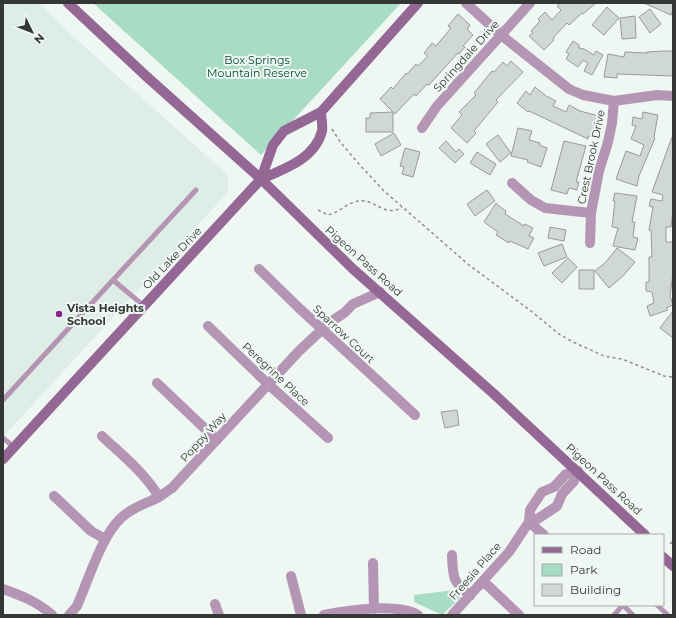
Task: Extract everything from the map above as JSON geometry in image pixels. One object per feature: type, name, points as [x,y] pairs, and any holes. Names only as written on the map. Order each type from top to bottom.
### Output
[{"type":"main road","name":"Pigeon Pass Road","points":[[68,3],[146,76],[261,179],[306,224],[380,292],[578,471],[644,534]]},
{"type":"main road","points":[[261,179],[273,145],[284,131],[321,112],[418,3]]},
{"type":"main road","points":[[261,179],[299,162],[315,146],[322,130],[321,112]]},
{"type":"main road","name":"Old Lake Drive","points":[[3,459],[261,179]]},
{"type":"main road","points":[[664,559],[673,566]]},
{"type":"street","points":[[466,3],[501,35],[569,89],[584,95],[614,101],[657,95],[673,96]]},
{"type":"street","name":"Springdale Drive","points":[[422,128],[437,106],[530,3]]},
{"type":"street","name":"Crest Brook Drive","points":[[590,243],[591,213],[599,171],[612,123],[614,101]]},
{"type":"street","points":[[512,183],[531,200],[545,208],[591,213]]},
{"type":"street","name":"Sparrow Court","points":[[259,269],[415,415]]},
{"type":"street","name":"Poppy Way","points":[[69,615],[77,606],[111,528],[132,509],[159,497],[172,488],[291,359],[353,304],[380,292]]},
{"type":"street","name":"Peregrine Place","points":[[208,326],[268,384],[328,438]]},
{"type":"street","points":[[157,383],[217,440]]},
{"type":"street","points":[[102,436],[143,474],[152,484],[159,497]]},
{"type":"street","points":[[529,522],[530,510],[542,492],[554,487],[566,474],[578,471]]},
{"type":"street","points":[[529,522],[539,518],[557,506],[562,494],[574,481],[578,471]]},
{"type":"street","points":[[54,496],[91,531],[105,539]]},
{"type":"street","points":[[529,522],[543,534]]},
{"type":"street","name":"Freesia Place","points":[[452,615],[509,552],[529,522]]},
{"type":"street","points":[[452,555],[453,575],[456,582],[470,596]]},
{"type":"street","points":[[373,563],[374,609]]},
{"type":"street","points":[[291,576],[301,615]]},
{"type":"street","points":[[483,581],[519,615]]},
{"type":"street","points":[[3,589],[21,596],[52,615]]},
{"type":"street","points":[[215,604],[219,615]]},
{"type":"street","points":[[325,615],[374,609],[402,610],[418,615]]},
{"type":"lane","points":[[3,400],[196,190]]},
{"type":"lane","points":[[113,280],[144,306]]},
{"type":"lane","points":[[3,438],[14,447]]},
{"type":"lane","points":[[614,615],[622,606]]},
{"type":"lane","points":[[624,606],[633,615]]},
{"type":"lane","points":[[658,606],[668,615]]},
{"type":"path","points":[[330,127],[341,143],[384,191],[470,265],[560,334],[573,342],[604,356],[622,359],[664,376],[673,378]]},
{"type":"path","points":[[318,210],[328,215],[336,213],[348,204],[365,201],[387,210],[398,210],[402,207]]},
{"type":"path","points":[[670,544],[673,541]]},
{"type":"shaded area","name":"Vista Heights School","points":[[3,3],[40,3],[66,30],[228,175],[228,192],[3,437]]},
{"type":"green space","name":"Box Springs Mountain Reserve","points":[[93,3],[401,3],[261,155]]},
{"type":"green space","points":[[454,590],[460,598],[442,615],[414,602],[414,595]]},
{"type":"building","points":[[561,3],[596,3],[569,25],[567,23],[544,50],[529,36],[533,33],[531,31],[540,21],[538,19],[545,12],[552,20],[561,10],[557,6]]},
{"type":"building","points":[[644,3],[673,3],[673,10],[671,15]]},
{"type":"building","points":[[607,7],[619,18],[604,35],[592,25]]},
{"type":"building","points":[[650,9],[661,24],[650,33],[639,17]]},
{"type":"building","points":[[458,14],[470,25],[467,29],[473,35],[463,46],[465,47],[459,54],[458,53],[429,85],[427,84],[416,96],[414,94],[395,114],[380,99],[391,87],[393,89],[406,73],[407,74],[416,64],[418,66],[428,56],[424,53],[432,43],[436,46],[451,28],[448,26]]},
{"type":"building","points":[[635,16],[636,38],[622,39],[620,18]]},
{"type":"building","points":[[573,41],[579,45],[579,48],[584,49],[594,55],[596,51],[603,55],[592,75],[584,71],[588,63],[583,60],[578,67],[566,59],[569,54],[566,52]]},
{"type":"building","points":[[673,51],[673,76],[617,74],[617,78],[604,77],[608,54],[624,57],[625,52],[647,53]]},
{"type":"building","points":[[511,61],[523,72],[496,100],[498,102],[474,131],[476,133],[467,143],[451,128],[462,115],[459,112],[476,95],[474,93],[492,71],[494,72],[503,62],[507,66]]},
{"type":"building","points":[[535,87],[546,96],[556,101],[553,106],[566,112],[569,105],[580,111],[599,116],[593,137],[588,136],[588,139],[529,111],[528,112],[517,103],[526,91],[530,95]]},
{"type":"building","points":[[393,112],[393,132],[366,132],[366,118],[370,118],[370,113]]},
{"type":"building","points":[[643,112],[658,115],[655,138],[639,176],[637,186],[616,179],[626,151],[640,156],[644,145],[631,139],[636,126],[632,125],[633,117],[642,119]]},
{"type":"building","points":[[518,128],[532,131],[529,140],[540,143],[539,145],[547,148],[541,167],[527,162],[528,160],[511,156]]},
{"type":"building","points":[[394,133],[401,145],[381,156],[375,144]]},
{"type":"building","points":[[498,135],[511,153],[500,162],[486,144]]},
{"type":"building","points":[[672,137],[673,211],[671,227],[666,227],[666,242],[673,242],[673,273],[670,296],[673,305],[666,308],[668,310],[650,316],[647,306],[654,303],[652,292],[646,291],[646,282],[649,282],[649,257],[652,257],[651,230],[649,230],[653,207],[649,206],[651,199],[662,201],[663,195],[652,192]]},
{"type":"building","points":[[446,141],[456,152],[459,149],[464,154],[455,163],[439,148]]},
{"type":"building","points":[[564,141],[586,146],[576,182],[579,182],[577,190],[569,188],[567,194],[551,190]]},
{"type":"building","points":[[405,148],[420,152],[413,177],[402,174],[404,167],[400,166]]},
{"type":"building","points":[[477,152],[496,164],[490,175],[470,163]]},
{"type":"building","points":[[487,190],[495,201],[475,216],[467,204]]},
{"type":"building","points":[[615,193],[637,196],[632,222],[635,222],[633,237],[638,238],[635,250],[613,246],[618,228],[612,227],[615,201],[613,201]]},
{"type":"building","points":[[496,203],[506,211],[505,214],[524,226],[525,224],[533,228],[529,236],[534,238],[528,249],[510,241],[509,243],[496,235],[498,232],[484,222]]},
{"type":"building","points":[[550,227],[566,230],[564,241],[548,238]]},
{"type":"building","points":[[562,244],[567,257],[544,266],[538,253]]},
{"type":"building","points":[[617,248],[635,262],[623,276],[609,288],[595,271],[605,263]]},
{"type":"building","points":[[568,258],[577,267],[562,283],[552,273]]},
{"type":"building","points":[[579,270],[594,270],[594,289],[579,289]]},
{"type":"building","points":[[673,311],[673,338],[660,328]]},
{"type":"building","points":[[457,410],[459,425],[445,428],[441,412]]},
{"type":"place","name":"Vista Heights School","points":[[59,314]]}]
